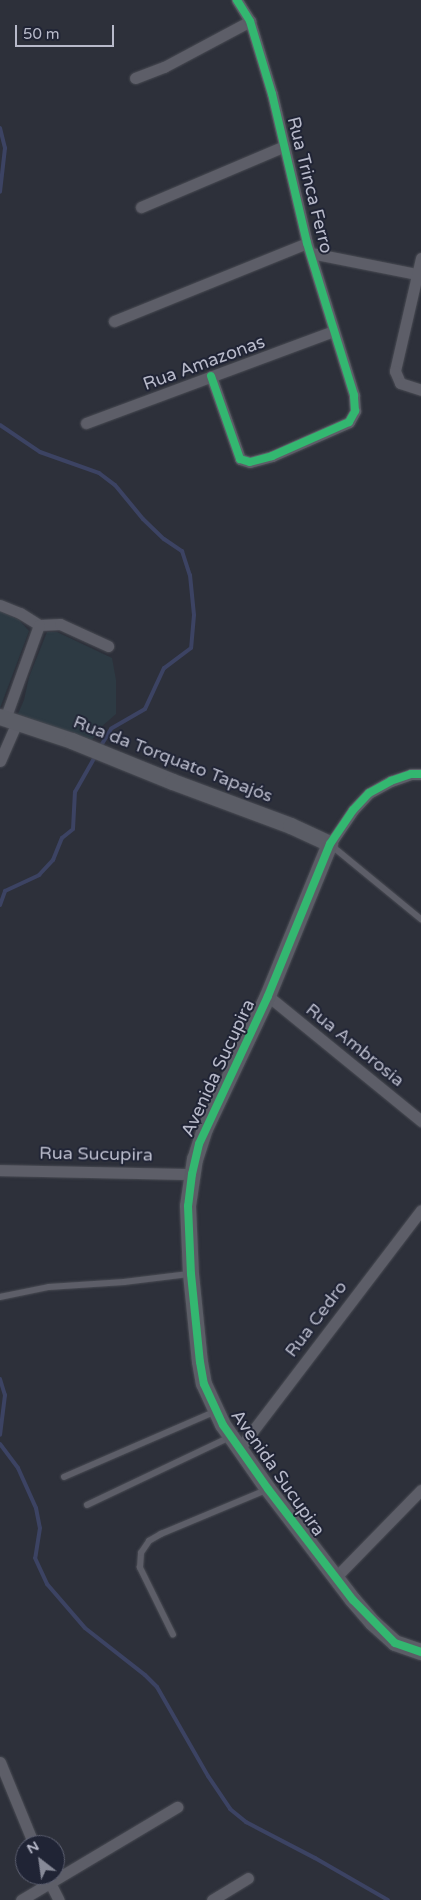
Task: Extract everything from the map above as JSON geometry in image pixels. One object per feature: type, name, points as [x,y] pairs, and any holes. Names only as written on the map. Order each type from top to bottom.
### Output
[{"type":"street","name":"Rua Trinca Ferro","points":[[211,376],[240,458],[250,462],[272,456],[349,422],[356,411],[354,396],[332,331],[309,248],[285,146],[250,21],[237,0]]},
{"type":"street","points":[[135,78],[164,67],[250,21]]},
{"type":"street","points":[[141,207],[285,146]]},
{"type":"street","points":[[114,321],[309,248],[420,274]]},
{"type":"street","points":[[421,258],[420,274],[395,371],[400,383],[421,390]]},
{"type":"street","name":"Rua Amazonas","points":[[86,423],[332,331]]},
{"type":"street","points":[[0,605],[20,613],[39,625],[60,624],[108,646]]},
{"type":"street","points":[[0,760],[7,719],[39,625]]},
{"type":"street","name":"Rua da Torquato Tapajós","points":[[7,719],[72,741],[173,782],[291,826],[330,844]]},
{"type":"street","points":[[330,844],[353,810],[370,793],[391,781],[411,774],[421,774]]},
{"type":"street","name":"Avenida Sucupira","points":[[330,844],[268,996],[205,1129],[192,1174],[188,1206],[191,1274],[204,1384],[216,1412],[235,1443],[268,1489],[373,1623],[395,1643],[421,1652]]},
{"type":"street","name":"Rua Ambrosia","points":[[268,996],[421,1121]]},
{"type":"street","name":"Rua Sucupira","points":[[0,1170],[192,1174]]},
{"type":"street","name":"Rua Cedro","points":[[235,1443],[421,1210]]},
{"type":"street","points":[[336,1578],[421,1490]]},
{"type":"street","points":[[0,1762],[30,1835]]},
{"type":"street","points":[[65,1870],[177,1807]]},
{"type":"street","points":[[212,1900],[248,1878]]},
{"type":"street","points":[[22,1900],[42,1885]]},
{"type":"street","points":[[51,1885],[59,1900]]},
{"type":"lane","points":[[330,844],[421,919]]},
{"type":"lane","points":[[0,1297],[49,1287],[124,1282],[191,1274]]},
{"type":"lane","points":[[64,1477],[216,1412]]},
{"type":"lane","points":[[87,1505],[235,1443]]},
{"type":"lane","points":[[173,1635],[140,1568],[141,1553],[149,1541],[161,1534],[268,1489]]},
{"type":"shaded area","points":[[0,611],[19,620],[29,631],[0,708]]},
{"type":"shaded area","points":[[47,632],[57,632],[112,658],[116,680],[116,714],[101,727],[92,740],[18,714],[24,700],[29,677]]},
{"type":"waterway","points":[[0,128],[5,148],[0,192]]},
{"type":"waterway","points":[[0,425],[40,452],[99,473],[115,485],[143,519],[164,539],[182,551],[190,575],[194,615],[191,648],[164,668],[145,709],[111,729],[99,749]]},
{"type":"waterway","points":[[0,905],[5,891],[39,875],[53,860],[62,838],[73,829],[75,792],[96,755]]},
{"type":"waterway","points":[[0,1379],[5,1395],[0,1435]]},
{"type":"waterway","points":[[0,1444],[18,1468],[36,1508],[40,1528],[35,1558],[47,1584],[85,1628],[145,1675],[157,1687],[208,1776],[230,1809],[246,1822],[315,1858],[388,1900]]},
{"type":"cycle path","points":[[211,376],[240,459],[250,462],[272,456],[349,422],[355,411],[354,395],[307,243],[272,94],[250,21],[237,0]]},
{"type":"cycle path","points":[[421,774],[411,774],[391,781],[369,793],[353,810],[330,844],[268,996],[199,1144],[192,1174],[188,1206],[191,1274],[200,1362],[204,1384],[223,1425],[268,1489],[353,1600],[395,1643],[421,1652]]}]
